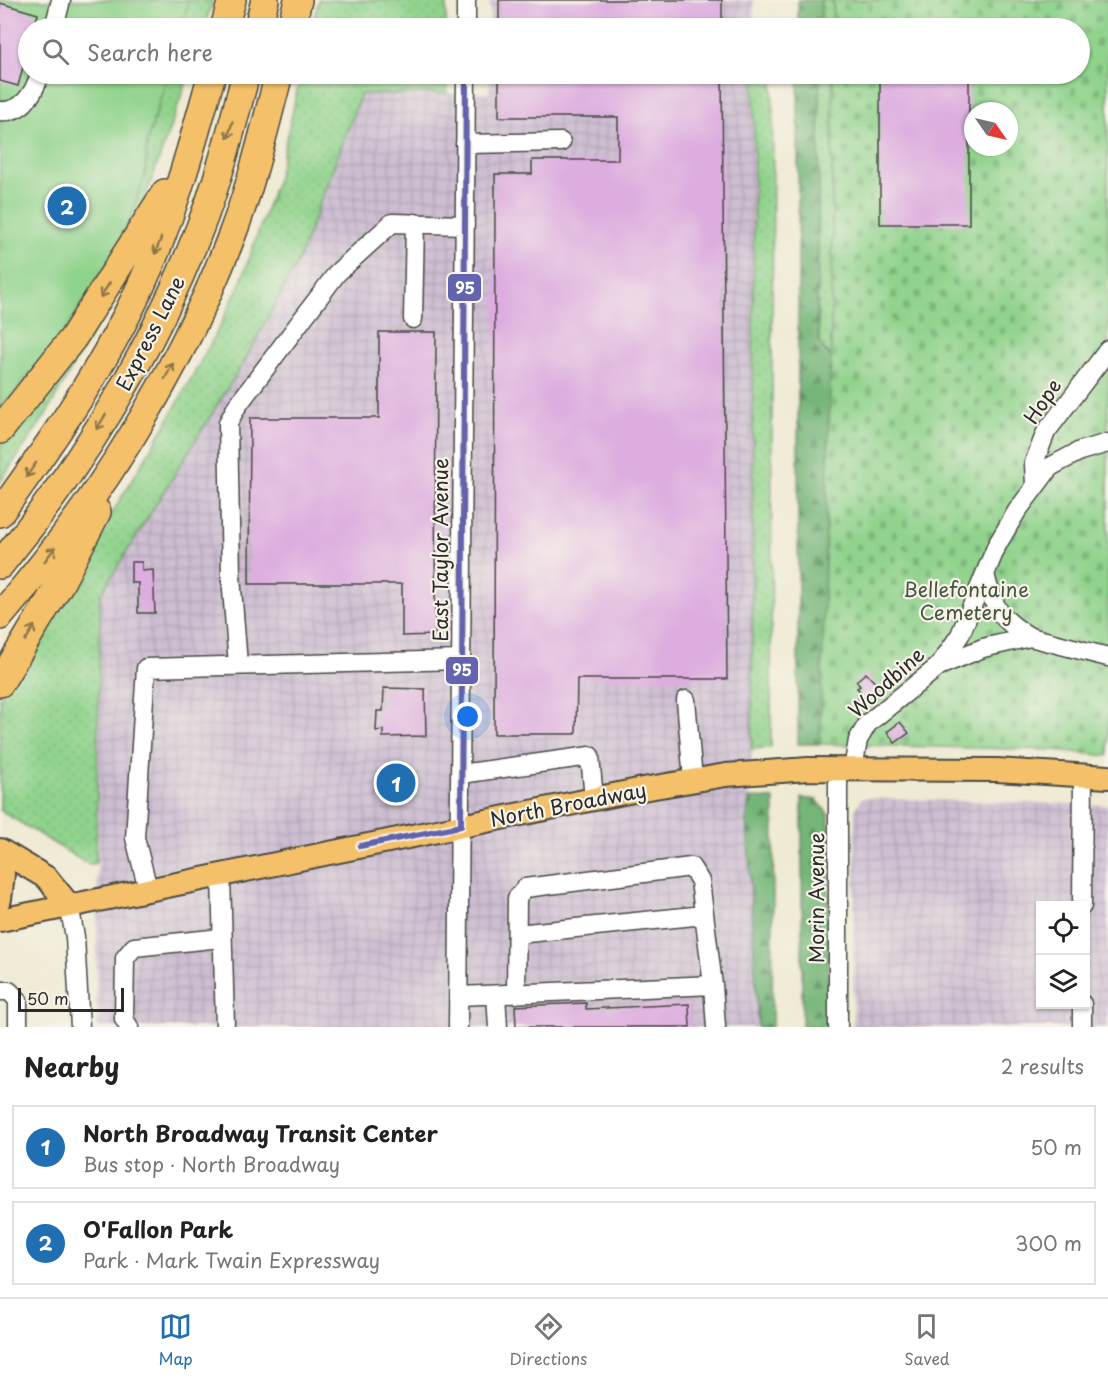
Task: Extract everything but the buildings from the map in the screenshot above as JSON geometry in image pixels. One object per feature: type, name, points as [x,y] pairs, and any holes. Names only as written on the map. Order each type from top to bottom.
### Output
[{"type":"highway","points":[[227,18],[232,0]]},
{"type":"highway","points":[[260,18],[265,0]]},
{"type":"highway","points":[[294,18],[298,0]]},
{"type":"highway","points":[[0,513],[57,433],[134,299],[159,243],[191,151],[209,84]]},
{"type":"highway","name":"Express Lane","points":[[0,565],[78,459],[157,324],[200,229],[243,84]]},
{"type":"highway","points":[[0,683],[61,582],[140,422],[190,331],[233,233],[276,84]]},
{"type":"highway","points":[[0,430],[73,338],[191,151]]},
{"type":"highway","points":[[0,616],[77,518],[140,422]]},
{"type":"main road","name":"North Broadway","points":[[0,920],[693,780],[765,771],[808,769],[997,770],[1108,777]]},
{"type":"main road","points":[[0,850],[47,878],[69,906]]},
{"type":"main road","points":[[0,866],[3,874],[0,899]]},
{"type":"street","points":[[56,18],[61,0]]},
{"type":"street","points":[[466,0],[466,18]]},
{"type":"street","points":[[0,111],[18,109],[30,97],[36,84]]},
{"type":"street","name":"East Taylor Avenue","points":[[458,1027],[466,84]]},
{"type":"street","points":[[465,144],[561,142]]},
{"type":"street","points":[[238,665],[231,576],[228,423],[237,406],[337,273],[392,223],[465,225]]},
{"type":"street","points":[[413,319],[416,223]]},
{"type":"street","name":"Hope","points":[[1035,486],[1034,463],[1046,432],[1108,350]]},
{"type":"street","name":"Woodbine","points":[[846,769],[868,723],[939,666],[960,636],[985,574],[1017,510],[1050,466],[1080,451],[1108,443]]},
{"type":"street","points":[[985,574],[992,602],[1010,625],[1030,637],[1108,657]]},
{"type":"street","points":[[939,666],[983,648],[1030,637]]},
{"type":"street","points":[[148,889],[135,838],[146,668],[462,660]]},
{"type":"street","points":[[686,700],[693,780]]},
{"type":"street","points":[[461,774],[590,756],[594,799]]},
{"type":"street","name":"Morin Avenue","points":[[838,1027],[846,769]]},
{"type":"street","points":[[1082,901],[1083,774]]},
{"type":"street","points":[[516,994],[517,898],[525,888],[692,867],[700,881],[714,985],[716,1027]]},
{"type":"street","points":[[221,874],[225,1027]]},
{"type":"street","points":[[69,906],[75,937],[80,1027]]},
{"type":"street","points":[[517,934],[704,915]]},
{"type":"street","points":[[129,1027],[124,1019],[125,958],[128,952],[134,947],[221,938]]},
{"type":"street","points":[[459,996],[714,985]]},
{"type":"street","points":[[0,991],[9,991],[18,1000],[18,1027]]},
{"type":"street","points":[[496,995],[498,1027]]},
{"type":"street","points":[[1082,1009],[1082,1027]]},
{"type":"shaded area","points":[[490,0],[754,0],[754,18],[490,18]]},
{"type":"shaded area","points":[[489,84],[754,84],[752,749],[747,819],[758,1027],[96,1027],[100,595],[247,357],[299,259],[361,94],[489,93]]},
{"type":"shaded area","points":[[862,798],[1108,805],[1108,1027],[853,1027],[855,810]]},
{"type":"green space","points":[[0,0],[189,0],[184,18],[18,18],[18,84],[165,84],[147,142],[145,175],[123,238],[59,342],[0,409]]},
{"type":"green space","points":[[189,0],[213,0],[207,18],[184,18]]},
{"type":"green space","points":[[319,0],[446,0],[446,18],[314,18]]},
{"type":"green space","points":[[798,0],[821,0],[821,18],[798,18]]},
{"type":"green space","points":[[821,0],[833,0],[833,18],[821,18]]},
{"type":"green space","name":"Bellefontaine Cemetery","points":[[833,0],[1108,0],[1108,756],[1055,750],[820,744],[831,357],[833,84],[1090,84],[1090,18],[833,18]]},
{"type":"green space","points":[[165,84],[185,84],[140,213],[0,409],[145,175],[147,142]]},
{"type":"green space","points":[[299,84],[447,84],[447,93],[361,94],[299,259],[247,357],[100,595],[96,863],[89,865],[0,810],[0,697],[163,429],[219,328],[241,281],[278,176]]},
{"type":"green space","points":[[754,84],[773,84],[771,747],[752,749]]},
{"type":"green space","points":[[798,84],[820,84],[817,311],[820,344],[831,357],[820,744],[798,744]]},
{"type":"green space","points":[[820,84],[833,84],[831,357],[820,344],[817,311]]},
{"type":"green space","points":[[117,288],[45,416],[0,482],[0,438]]},
{"type":"green space","points":[[749,798],[774,799],[772,1027],[758,1027],[747,819]]},
{"type":"green space","points":[[802,798],[817,800],[829,815],[828,1027],[802,1027]]},
{"type":"transit line","name":"95","points":[[360,846],[461,826],[466,84]]},
{"type":"place","name":"O'Fallon Park","points":[[67,206]]},
{"type":"place","name":"North Broadway Transit Center","points":[[396,783]]}]
